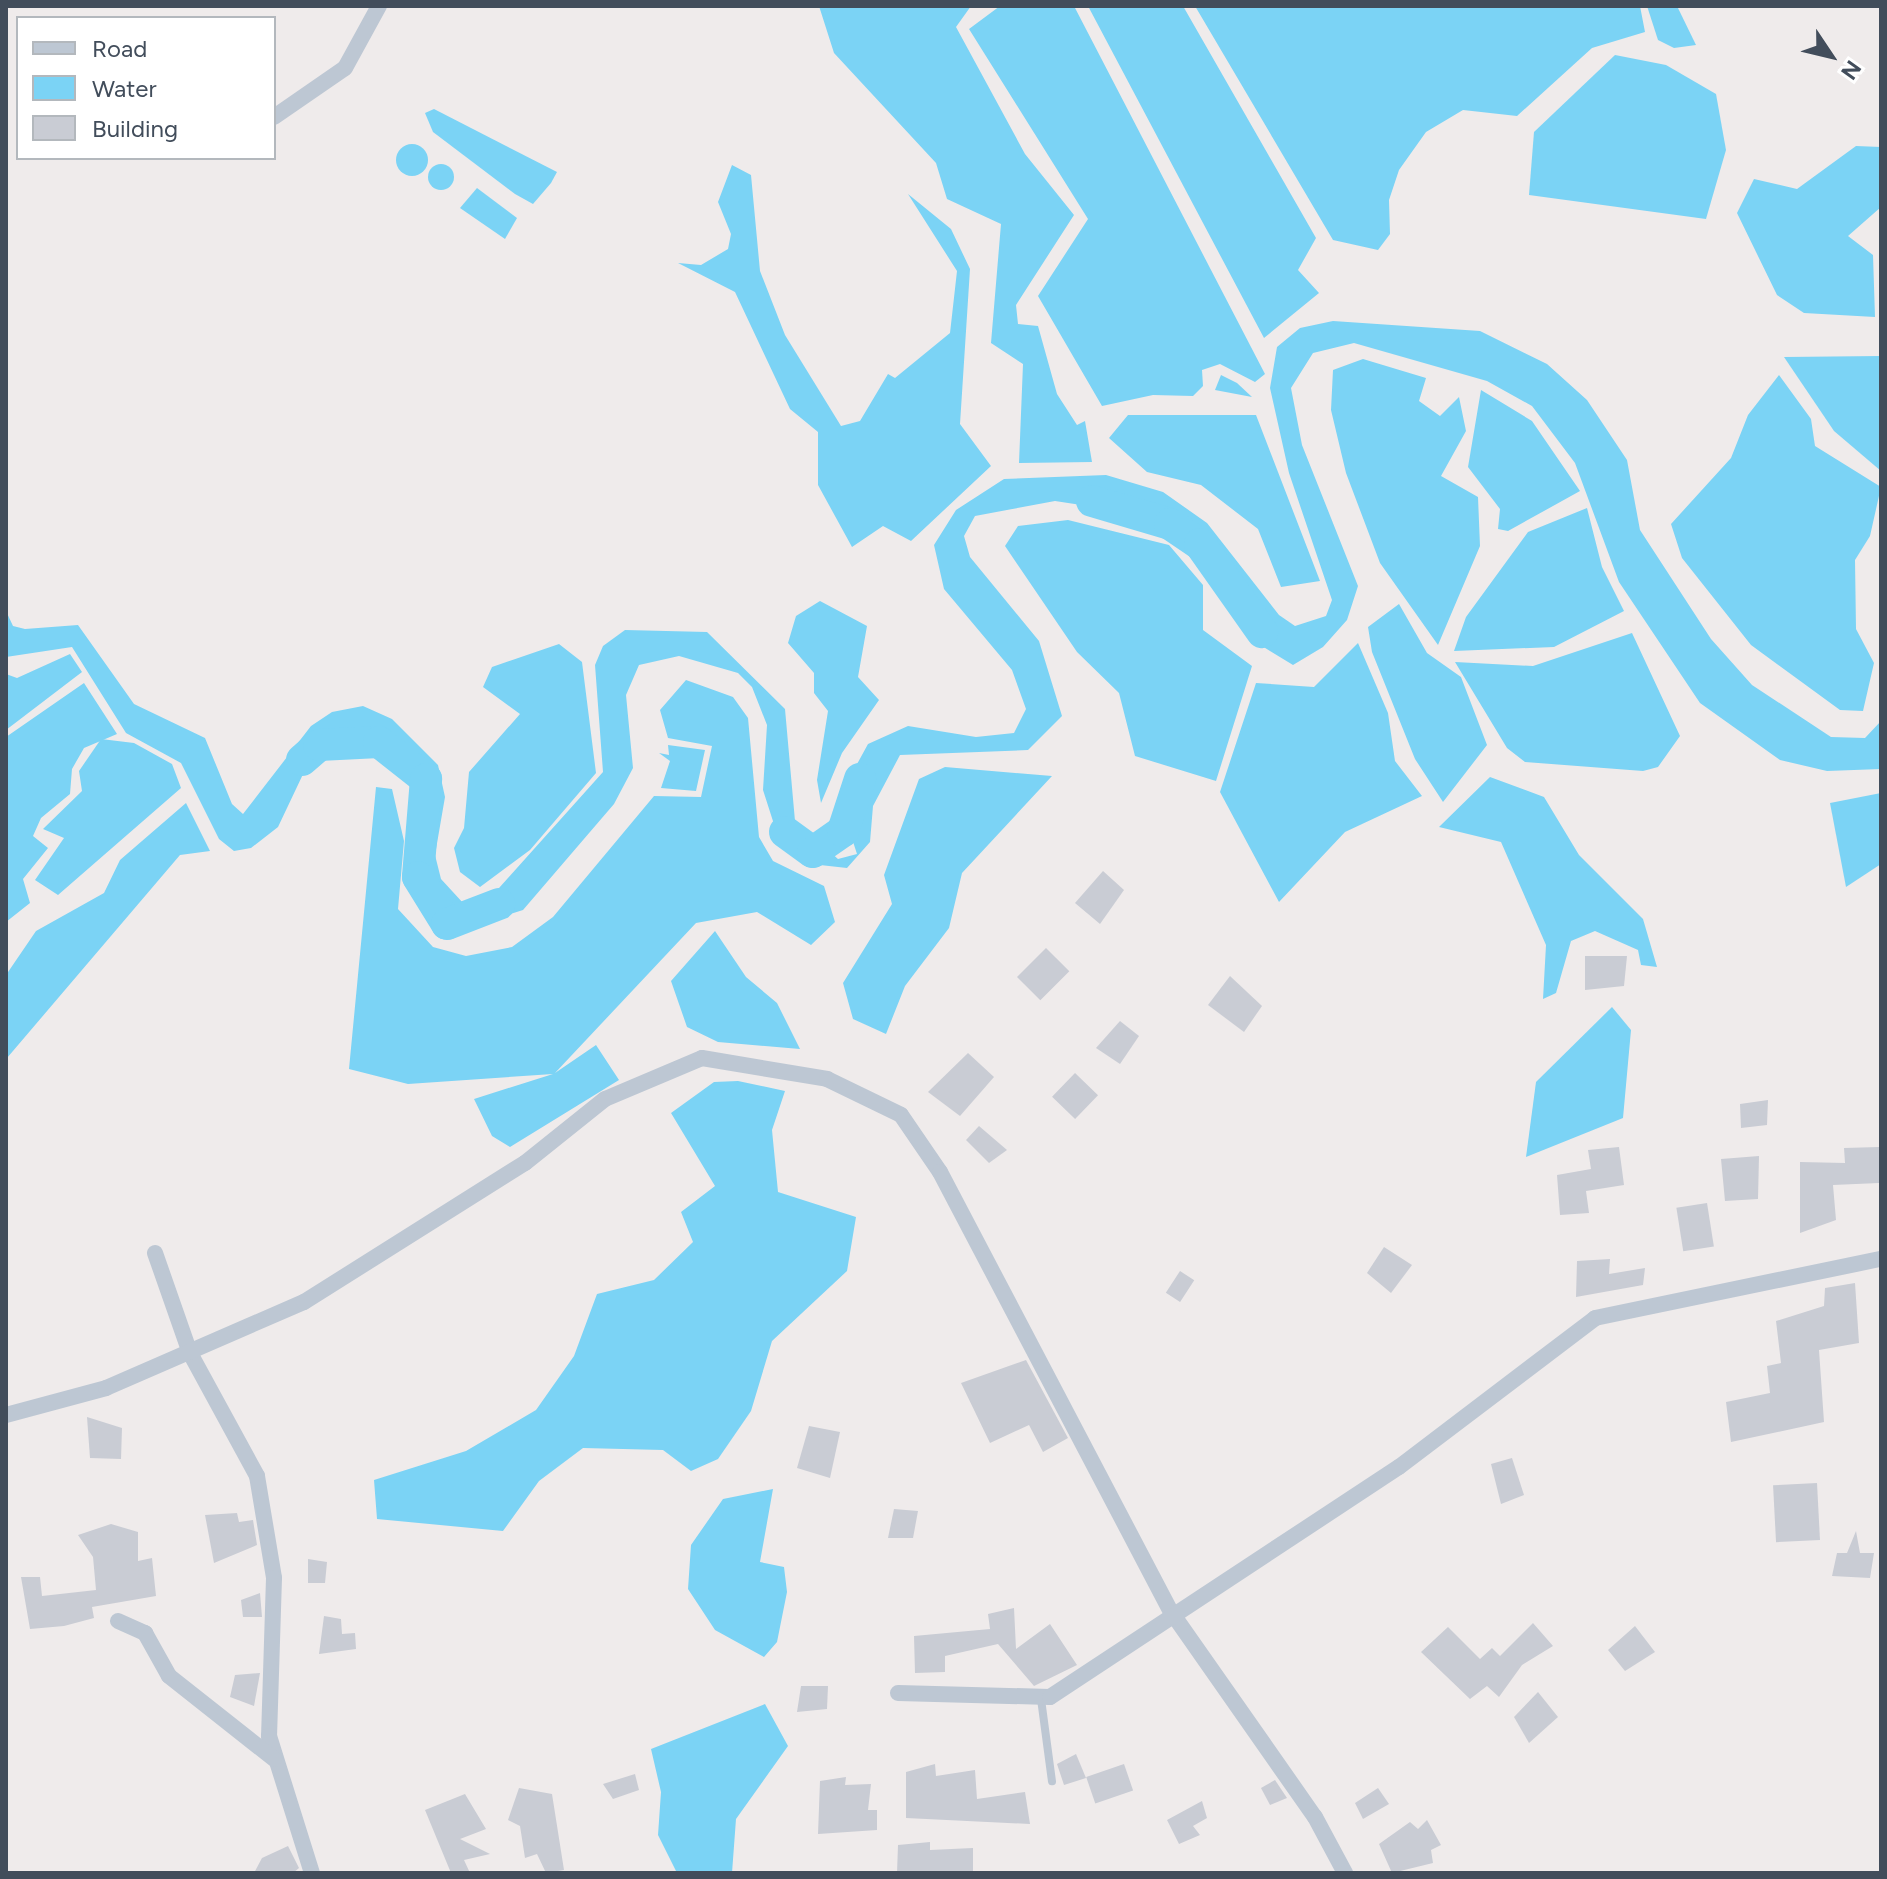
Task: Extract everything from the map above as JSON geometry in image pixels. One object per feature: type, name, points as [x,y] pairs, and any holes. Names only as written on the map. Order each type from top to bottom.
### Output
[{"type":"street","points":[[276,116],[345,68],[379,6]]},
{"type":"street","points":[[6,1415],[47,1408],[190,1353],[304,1302],[525,1163],[605,1099],[702,1058],[827,1079],[901,1115],[940,1172],[1172,1613],[1315,1817],[1345,1873]]},
{"type":"street","points":[[155,1253],[190,1353],[257,1476],[274,1578],[274,1759],[312,1873]]},
{"type":"street","points":[[898,1693],[1041,1699],[1399,1467],[1595,1318],[1881,1259]]},
{"type":"street","points":[[118,1621],[145,1633],[169,1676],[274,1759]]},
{"type":"lane","points":[[1041,1699],[1052,1781]]},
{"type":"water","points":[[819,6],[971,6],[956,27],[1025,154],[1074,215],[1016,305],[1018,324],[1038,326],[1057,394],[1077,425],[1085,421],[1092,462],[1019,463],[1023,364],[991,343],[1001,224],[947,199],[936,163],[834,53]]},
{"type":"water","points":[[1000,6],[1074,6],[1265,374],[1255,382],[1220,364],[1202,370],[1203,386],[1193,396],[1153,395],[1102,406],[1038,296],[1088,219],[969,29]]},
{"type":"water","points":[[1088,6],[1183,6],[1316,238],[1298,270],[1319,293],[1264,338]]},
{"type":"water","points":[[1195,6],[1640,6],[1645,32],[1592,48],[1517,116],[1463,110],[1426,132],[1399,170],[1389,200],[1390,234],[1378,250],[1333,240]]},
{"type":"water","points":[[1647,6],[1677,6],[1696,45],[1674,48],[1658,40]]},
{"type":"water","points":[[1615,55],[1666,65],[1716,94],[1726,150],[1706,219],[1529,195],[1534,132]]},
{"type":"water","points":[[434,109],[557,172],[551,183],[533,204],[515,194],[433,132],[425,113]]},
{"type":"water","points":[[412,144],[423,149],[428,160],[423,171],[412,176],[401,171],[396,160],[401,149]]},
{"type":"water","points":[[1856,146],[1881,147],[1881,207],[1848,236],[1873,255],[1875,317],[1804,313],[1777,295],[1737,213],[1754,179],[1797,189]]},
{"type":"water","points":[[441,164],[450,168],[454,177],[450,186],[441,190],[432,186],[428,177],[432,168]]},
{"type":"water","points":[[732,165],[751,175],[760,271],[785,335],[841,426],[860,421],[888,374],[895,378],[950,333],[957,271],[908,194],[951,229],[970,269],[960,424],[991,466],[911,541],[883,526],[852,547],[818,485],[818,432],[790,409],[735,292],[678,263],[701,265],[728,249],[731,234],[718,202]]},
{"type":"water","points":[[477,188],[517,218],[505,239],[460,208]]},
{"type":"water","points":[[1333,321],[1480,331],[1547,364],[1587,400],[1627,460],[1640,530],[1711,639],[1752,685],[1831,737],[1865,738],[1881,721],[1881,769],[1827,771],[1780,760],[1700,703],[1619,582],[1575,463],[1532,406],[1487,381],[1354,343],[1313,353],[1291,388],[1302,445],[1358,586],[1347,620],[1323,647],[1293,665],[1262,646],[1238,618],[1233,587],[1203,534],[1186,521],[1055,501],[975,516],[964,536],[970,557],[1039,641],[1062,716],[1028,750],[900,755],[873,806],[870,842],[847,868],[811,864],[780,843],[763,790],[767,725],[752,687],[738,673],[679,656],[639,665],[626,695],[633,768],[614,804],[523,910],[467,928],[423,870],[430,798],[422,768],[383,736],[353,728],[305,770],[278,827],[251,848],[234,851],[219,839],[181,763],[126,733],[72,647],[6,657],[6,611],[13,626],[25,629],[78,625],[134,704],[205,738],[232,804],[243,814],[311,726],[332,712],[363,706],[392,719],[438,765],[445,797],[435,855],[441,879],[464,904],[499,888],[603,772],[595,665],[603,646],[625,630],[707,632],[785,709],[795,821],[838,859],[857,854],[842,808],[844,788],[868,744],[908,726],[976,737],[1014,733],[1026,709],[1012,670],[944,589],[934,545],[956,510],[1004,479],[1106,475],[1163,492],[1207,523],[1279,615],[1295,626],[1326,616],[1332,600],[1289,473],[1270,388],[1277,347],[1300,328]]},
{"type":"water","points":[[1881,356],[1881,471],[1834,431],[1784,357]]},
{"type":"water","points":[[1363,359],[1426,378],[1419,401],[1440,416],[1459,397],[1466,431],[1441,476],[1478,497],[1480,546],[1438,645],[1380,563],[1346,473],[1331,410],[1333,370]]},
{"type":"water","points":[[1221,375],[1237,383],[1252,397],[1215,390]]},
{"type":"water","points":[[1779,375],[1811,419],[1815,446],[1881,487],[1870,536],[1855,560],[1856,629],[1874,663],[1863,711],[1840,710],[1751,645],[1682,558],[1671,524],[1731,458],[1748,415]]},
{"type":"water","points":[[1481,390],[1532,421],[1580,491],[1508,531],[1498,529],[1500,509],[1468,467]]},
{"type":"water","points":[[1128,415],[1256,415],[1320,581],[1281,587],[1258,529],[1201,485],[1147,472],[1109,438]]},
{"type":"water","points":[[1587,508],[1602,567],[1624,611],[1554,647],[1454,651],[1466,617],[1528,532]]},
{"type":"water","points":[[1068,520],[1169,545],[1203,585],[1203,630],[1252,666],[1216,781],[1135,756],[1119,693],[1077,652],[1005,546],[1018,526]]},
{"type":"water","points":[[820,601],[867,626],[858,677],[879,700],[842,753],[821,803],[817,780],[828,711],[814,693],[814,673],[788,643],[796,616]]},
{"type":"water","points":[[1399,604],[1427,653],[1461,677],[1487,745],[1443,802],[1415,759],[1372,652],[1368,627]]},
{"type":"water","points":[[1632,633],[1680,736],[1658,767],[1643,771],[1525,762],[1507,748],[1455,662],[1533,666]]},
{"type":"water","points":[[1358,643],[1388,713],[1395,761],[1422,796],[1345,832],[1279,902],[1220,792],[1256,683],[1314,687]]},
{"type":"water","points":[[559,644],[582,662],[596,773],[530,850],[480,887],[460,872],[454,848],[464,828],[469,772],[520,714],[483,687],[492,667]]},
{"type":"water","points":[[70,654],[82,672],[6,730],[6,674],[17,678]]},
{"type":"water","points":[[686,680],[733,697],[748,718],[759,837],[773,861],[824,886],[835,922],[811,945],[757,912],[696,923],[555,1073],[596,1045],[619,1080],[510,1147],[492,1136],[474,1099],[553,1074],[408,1084],[349,1069],[376,787],[392,789],[404,841],[398,909],[433,947],[466,956],[512,947],[553,917],[654,796],[701,797],[712,746],[668,738],[660,710]]},
{"type":"water","points":[[84,683],[117,734],[84,748],[72,769],[70,794],[41,818],[33,836],[48,848],[23,879],[30,903],[6,922],[6,737]]},
{"type":"water","points":[[101,739],[134,743],[172,764],[181,788],[58,895],[35,880],[64,838],[43,829],[82,791],[79,771]]},
{"type":"water","points":[[668,745],[705,750],[696,791],[661,788],[670,761],[659,753],[669,755]]},
{"type":"water","points":[[945,767],[1052,776],[962,873],[949,928],[905,986],[886,1034],[853,1019],[843,983],[892,904],[884,875],[919,779]]},
{"type":"water","points":[[1490,777],[1544,797],[1579,855],[1643,919],[1657,967],[1641,965],[1638,950],[1595,931],[1571,941],[1556,993],[1543,999],[1546,945],[1501,842],[1439,827]]},
{"type":"water","points":[[1881,793],[1881,864],[1846,887],[1830,803]]},
{"type":"water","points":[[186,803],[210,851],[180,855],[7,1058],[6,975],[36,931],[104,893],[120,860]]},
{"type":"water","points":[[715,931],[746,977],[777,1003],[800,1049],[718,1042],[687,1027],[671,981]]},
{"type":"water","points":[[1612,1007],[1631,1030],[1623,1118],[1526,1157],[1536,1082]]},
{"type":"water","points":[[738,1081],[785,1091],[772,1130],[778,1192],[856,1217],[847,1271],[772,1341],[751,1411],[718,1459],[691,1471],[663,1450],[583,1448],[539,1481],[503,1531],[377,1519],[374,1480],[466,1451],[536,1410],[574,1356],[597,1294],[654,1280],[693,1242],[681,1212],[715,1186],[671,1113],[714,1082]]},
{"type":"water","points":[[773,1489],[760,1562],[784,1567],[787,1592],[777,1642],[764,1657],[715,1630],[688,1589],[691,1545],[723,1499]]},
{"type":"water","points":[[765,1704],[788,1746],[736,1819],[732,1873],[677,1873],[658,1835],[661,1792],[651,1749]]},
{"type":"building","points":[[1103,871],[1124,890],[1100,924],[1075,903]]},
{"type":"building","points":[[1046,948],[1069,971],[1040,1000],[1017,977]]},
{"type":"building","points":[[1585,956],[1627,956],[1624,986],[1585,990]]},
{"type":"building","points":[[1230,976],[1262,1006],[1244,1032],[1208,1005]]},
{"type":"building","points":[[1120,1021],[1139,1036],[1120,1064],[1096,1048]]},
{"type":"building","points":[[968,1053],[994,1077],[960,1116],[928,1092]]},
{"type":"building","points":[[1075,1073],[1098,1095],[1075,1119],[1052,1097]]},
{"type":"building","points":[[1768,1100],[1767,1125],[1741,1128],[1740,1104]]},
{"type":"building","points":[[979,1126],[1007,1150],[989,1163],[966,1140]]},
{"type":"building","points":[[1619,1147],[1624,1185],[1586,1191],[1589,1213],[1560,1215],[1557,1175],[1591,1169],[1588,1150]]},
{"type":"building","points":[[1879,1147],[1879,1183],[1833,1185],[1836,1220],[1800,1233],[1800,1162],[1845,1163],[1844,1148]]},
{"type":"building","points":[[1759,1156],[1758,1199],[1725,1201],[1721,1159]]},
{"type":"building","points":[[1707,1203],[1714,1246],[1683,1251],[1676,1208]]},
{"type":"building","points":[[1384,1247],[1412,1265],[1391,1293],[1367,1273]]},
{"type":"building","points":[[1610,1259],[1609,1274],[1645,1268],[1643,1285],[1576,1297],[1577,1261]]},
{"type":"building","points":[[1180,1271],[1194,1280],[1180,1302],[1166,1293]]},
{"type":"building","points":[[1855,1283],[1859,1343],[1819,1350],[1824,1422],[1731,1442],[1726,1402],[1770,1393],[1767,1366],[1781,1363],[1776,1321],[1824,1306],[1825,1288]]},
{"type":"building","points":[[1026,1360],[1068,1438],[1043,1452],[1029,1425],[990,1443],[961,1383]]},
{"type":"building","points":[[87,1417],[122,1428],[121,1459],[90,1458]]},
{"type":"building","points":[[809,1426],[840,1432],[830,1478],[797,1468]]},
{"type":"building","points":[[1512,1458],[1524,1495],[1501,1504],[1491,1464]]},
{"type":"building","points":[[1817,1483],[1820,1540],[1776,1542],[1773,1485]]},
{"type":"building","points":[[894,1509],[918,1511],[913,1538],[888,1538]]},
{"type":"building","points":[[237,1513],[239,1522],[253,1520],[257,1545],[214,1563],[205,1515]]},
{"type":"building","points":[[111,1524],[138,1532],[138,1561],[152,1558],[156,1596],[92,1607],[94,1618],[64,1626],[30,1629],[21,1577],[40,1577],[42,1596],[96,1590],[93,1557],[78,1535]]},
{"type":"building","points":[[1856,1531],[1860,1553],[1874,1553],[1870,1578],[1832,1576],[1837,1553],[1847,1553]]},
{"type":"building","points":[[308,1559],[327,1562],[325,1583],[308,1583]]},
{"type":"building","points":[[260,1593],[262,1617],[243,1617],[241,1600]]},
{"type":"building","points":[[1014,1608],[1016,1649],[1050,1624],[1077,1665],[1034,1686],[998,1644],[945,1656],[945,1672],[915,1673],[914,1636],[990,1629],[988,1614]]},
{"type":"building","points":[[324,1616],[341,1619],[342,1634],[355,1633],[356,1649],[319,1654]]},
{"type":"building","points":[[1533,1623],[1553,1646],[1522,1665],[1499,1697],[1487,1686],[1470,1699],[1421,1652],[1448,1627],[1480,1659],[1492,1648],[1500,1656]]},
{"type":"building","points":[[1635,1626],[1655,1652],[1625,1671],[1608,1650]]},
{"type":"building","points":[[260,1673],[254,1706],[230,1697],[235,1675]]},
{"type":"building","points":[[801,1686],[828,1686],[827,1709],[797,1712]]},
{"type":"building","points":[[1538,1692],[1558,1717],[1529,1743],[1514,1717]]},
{"type":"building","points":[[1076,1754],[1086,1778],[1064,1785],[1057,1764]]},
{"type":"building","points":[[935,1764],[936,1776],[975,1770],[977,1799],[1025,1792],[1030,1824],[906,1818],[906,1772]]},
{"type":"building","points":[[1124,1764],[1133,1790],[1095,1803],[1086,1777]]},
{"type":"building","points":[[635,1774],[639,1790],[613,1799],[603,1784]]},
{"type":"building","points":[[846,1777],[845,1785],[871,1784],[868,1810],[877,1810],[877,1830],[818,1834],[820,1781]]},
{"type":"building","points":[[1275,1780],[1287,1798],[1270,1805],[1261,1788]]},
{"type":"building","points":[[519,1788],[552,1794],[564,1870],[546,1873],[537,1854],[525,1858],[520,1826],[508,1820]]},
{"type":"building","points":[[1378,1788],[1389,1804],[1363,1819],[1355,1803]]},
{"type":"building","points":[[465,1794],[486,1829],[460,1839],[490,1854],[464,1860],[470,1873],[451,1873],[425,1810]]},
{"type":"building","points":[[1202,1801],[1207,1818],[1193,1826],[1200,1835],[1179,1844],[1167,1820]]},
{"type":"building","points":[[1427,1820],[1441,1845],[1431,1850],[1433,1863],[1392,1873],[1379,1844],[1410,1822],[1418,1829]]},
{"type":"building","points":[[930,1842],[930,1850],[973,1848],[973,1873],[897,1873],[898,1845]]},
{"type":"building","points":[[288,1846],[299,1868],[293,1873],[254,1873],[262,1858]]},
{"type":"waterway","points":[[1092,501],[1170,524],[1200,544],[1262,632]]},
{"type":"waterway","points":[[302,760],[319,745],[379,742],[426,779],[418,877],[447,924],[499,904]]},
{"type":"waterway","points":[[785,832],[813,852],[843,831],[860,779]]}]
